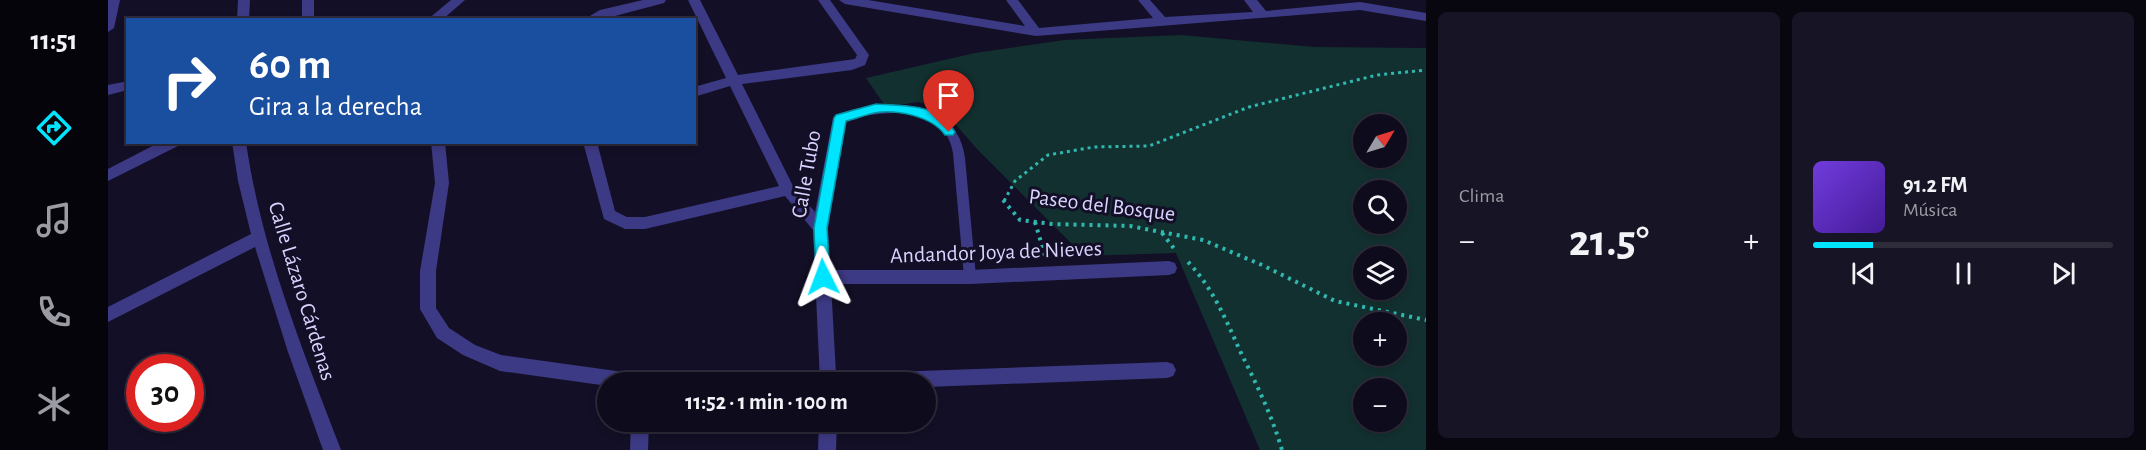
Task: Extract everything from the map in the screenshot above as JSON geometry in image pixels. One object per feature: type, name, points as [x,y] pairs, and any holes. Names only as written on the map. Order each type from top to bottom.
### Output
[{"type":"street","points":[[108,28],[114,0]]},
{"type":"street","points":[[243,18],[244,0]]},
{"type":"street","points":[[308,0],[308,18]]},
{"type":"street","points":[[436,18],[459,0]]},
{"type":"street","points":[[593,18],[604,13],[660,0]]},
{"type":"street","points":[[694,0],[788,190],[820,228]]},
{"type":"street","points":[[696,91],[734,80],[852,66],[861,62],[863,55],[824,0]]},
{"type":"street","points":[[845,0],[1036,32],[1360,6],[1426,17]]},
{"type":"street","points":[[1012,0],[1036,32]]},
{"type":"street","points":[[1144,0],[1162,21]]},
{"type":"street","points":[[1250,0],[1263,15]]},
{"type":"street","points":[[108,90],[126,86]]},
{"type":"street","name":"Calle Tubo","points":[[828,372],[820,228],[840,118]]},
{"type":"street","points":[[108,175],[169,144]]},
{"type":"street","name":"Calle Lázaro Cárdenas","points":[[239,144],[242,169],[259,237],[307,386],[332,450]]},
{"type":"street","points":[[438,144],[442,183],[428,272],[428,309],[443,333],[469,350],[500,363],[597,376]]},
{"type":"street","points":[[591,144],[609,215],[625,223],[645,223],[788,190]]},
{"type":"street","points":[[108,315],[259,237]]},
{"type":"street","name":"Andandor Joya de Nieves","points":[[823,277],[970,277],[1169,268]]},
{"type":"street","points":[[936,378],[1167,370]]},
{"type":"street","points":[[639,450],[640,432]]},
{"type":"street","points":[[827,450],[828,432]]},
{"type":"lane","points":[[840,118],[876,108],[922,112],[942,121],[956,142],[970,277]]},
{"type":"path","name":"Paseo del Bosque","points":[[1426,70],[1377,75],[1249,107],[1149,146],[1094,147],[1048,155],[1015,181],[1003,200],[1020,220],[1130,226],[1203,240],[1262,265],[1335,301],[1426,320]]},
{"type":"path","points":[[1035,222],[1051,274]]},
{"type":"path","points":[[1162,232],[1174,249],[1201,274],[1217,300],[1275,424],[1282,450]]},
{"type":"green space","points":[[1181,35],[1314,47],[1426,48],[1426,450],[1260,450],[1176,253],[1084,256],[977,149],[942,109],[918,102],[886,107],[866,78],[975,53],[1064,40]]},
{"type":"route","points":[[823,277],[820,228],[840,118],[876,108],[899,109],[922,112],[942,121],[949,132]]}]
